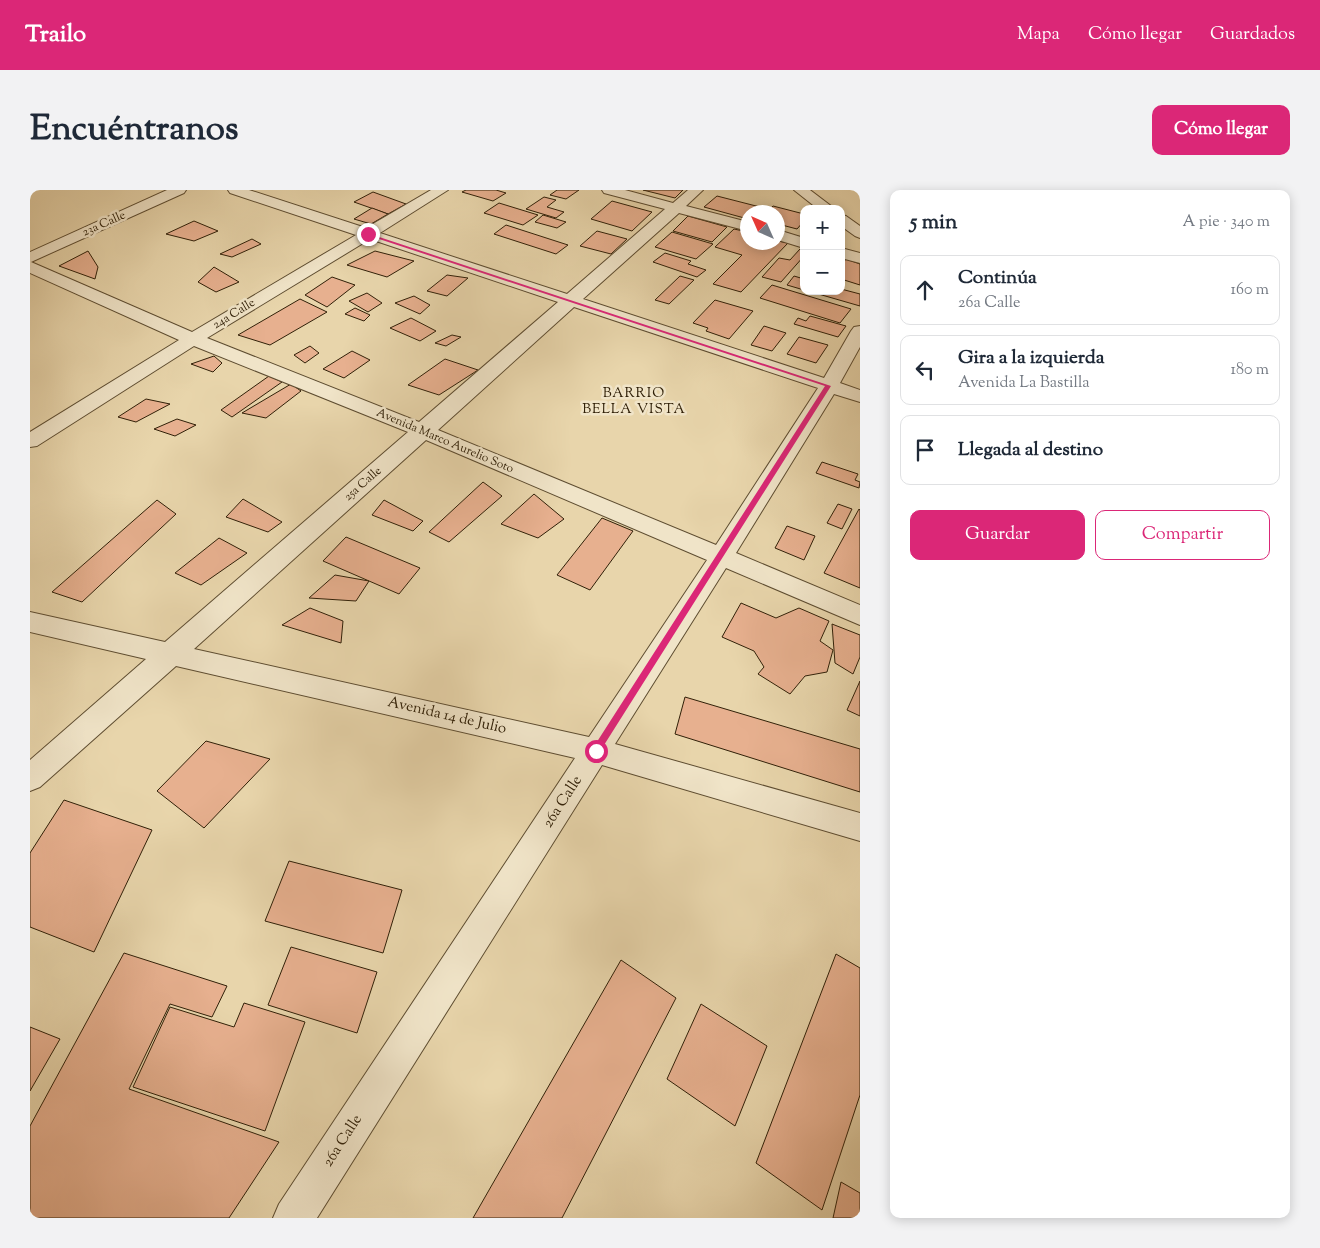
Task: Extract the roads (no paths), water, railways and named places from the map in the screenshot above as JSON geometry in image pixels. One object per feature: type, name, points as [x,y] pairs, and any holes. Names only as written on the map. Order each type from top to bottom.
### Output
[{"type":"street","name":"23a Calle","points":[[30,258],[179,190]]},
{"type":"street","points":[[235,190],[860,396]]},
{"type":"street","name":"24a Calle","points":[[30,440],[193,338],[441,190]]},
{"type":"street","points":[[609,190],[740,225]]},
{"type":"street","name":"25a Calle","points":[[30,778],[696,190]]},
{"type":"street","points":[[801,190],[822,205]]},
{"type":"street","points":[[845,223],[860,233]]},
{"type":"street","points":[[785,237],[800,242]]},
{"type":"street","points":[[845,254],[860,258]]},
{"type":"street","name":"Avenida Marco Aurelio Soto","points":[[30,267],[193,338],[423,431],[860,615]]},
{"type":"street","name":"26a Calle","points":[[293,1218],[721,557],[828,386],[860,331]]},
{"type":"street","name":"Avenida 14 de Julio","points":[[30,622],[596,751],[860,827]]},
{"type":"district","name":"BARRIO BELLA VISTA","points":[[634,402]]}]
